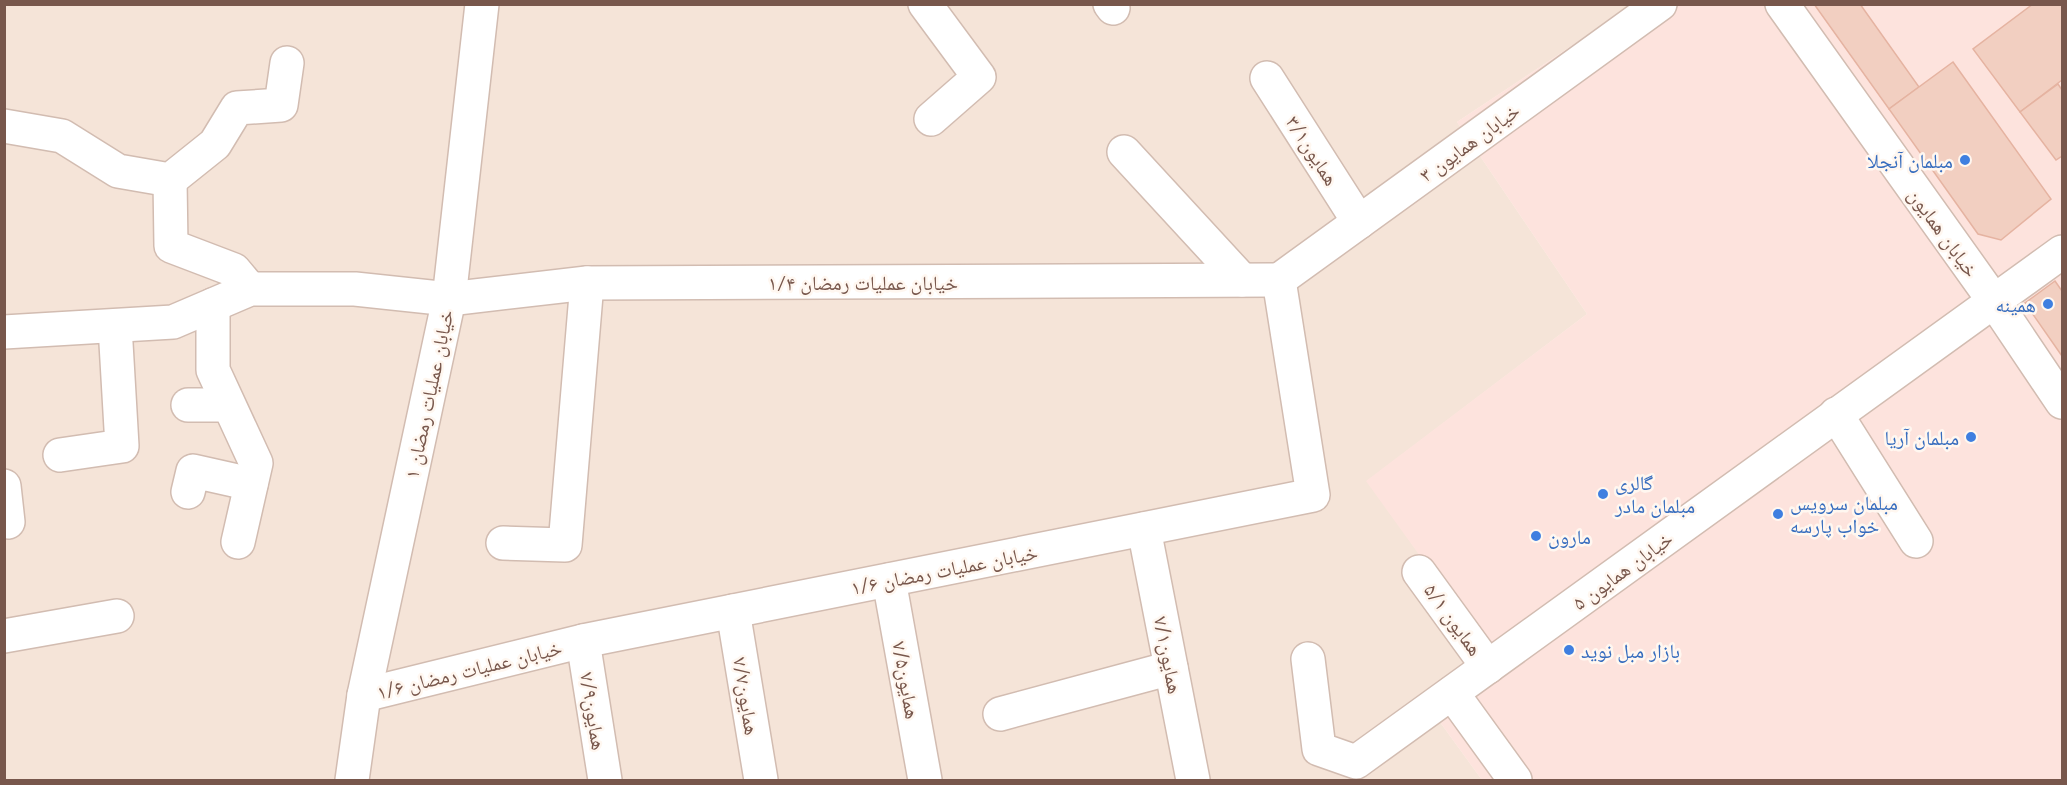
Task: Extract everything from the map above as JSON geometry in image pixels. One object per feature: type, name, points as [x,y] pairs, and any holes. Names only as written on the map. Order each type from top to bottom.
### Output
[{"type":"street","name":"خیابان عملیات رمضان ۱","points":[[352,780],[364,695],[449,299],[482,4]]},
{"type":"street","points":[[925,4],[979,77],[931,119]]},
{"type":"street","name":"خیابان همایون ۳","points":[[1279,280],[1660,4]]},
{"type":"street","name":"خیابان همایون","points":[[1782,4],[1994,300],[2062,402]]},
{"type":"street","points":[[4,126],[62,136],[118,171],[170,180],[214,144],[237,108],[280,105],[287,63]]},
{"type":"street","name":"همایون۳/۱","points":[[1267,78],[1359,222]]},
{"type":"street","points":[[1124,152],[1242,280]]},
{"type":"street","points":[[4,332],[173,322],[250,289],[234,270],[171,246],[170,180]]},
{"type":"street","name":"خیابان همایون ۵","points":[[1308,659],[1319,749],[1356,762],[2062,252]]},
{"type":"street","name":"خیابان عملیات رمضان ۱/۴","points":[[250,289],[355,289],[449,299],[587,283],[1279,280]]},
{"type":"street","name":"خیابان عملیات رمضان ۱/۶","points":[[364,695],[583,641],[1313,495],[1279,280]]},
{"type":"street","points":[[503,543],[565,545],[587,283]]},
{"type":"street","points":[[213,305],[213,370],[256,463],[238,542]]},
{"type":"street","points":[[60,455],[122,446],[115,326]]},
{"type":"street","points":[[188,405],[228,405]]},
{"type":"street","points":[[1836,414],[1916,541]]},
{"type":"street","points":[[188,492],[193,471],[251,484]]},
{"type":"street","points":[[4,486],[8,522]]},
{"type":"street","name":"همایون۷/۱","points":[[1144,529],[1193,780]]},
{"type":"street","name":"همایون ۵/۱","points":[[1419,572],[1488,667]]},
{"type":"street","name":"همایون۷/۵","points":[[889,580],[925,780]]},
{"type":"street","name":"همایون۷/۷","points":[[733,611],[760,780]]},
{"type":"street","points":[[4,636],[117,616]]},
{"type":"street","name":"همایون۷/۹","points":[[583,641],[605,780]]},
{"type":"street","points":[[1000,714],[1171,668]]},
{"type":"street","points":[[1452,693],[1515,780]]},
{"type":"shaded area","points":[[5,5],[1633,5],[1457,122],[1587,314],[1367,481],[1487,649],[1421,696],[1482,780],[5,780]]},
{"type":"shaded area","points":[[1633,5],[2062,5],[2062,780],[1482,780],[1421,696],[1487,649],[1366,481],[1587,314],[1457,122]]},
{"type":"building","points":[[1814,4],[1860,4],[1919,87],[1889,109]]},
{"type":"building","points":[[2033,4],[2062,4],[2062,80],[2020,112],[1973,49]]},
{"type":"building","points":[[1953,62],[2051,199],[2001,240],[1978,234],[1889,109]]},
{"type":"building","points":[[2058,84],[2062,90],[2062,156],[2056,160],[2020,112]]},
{"type":"building","points":[[2055,281],[2062,291],[2062,356],[2025,303]]},
{"type":"place","name":"مبلمان آنجلا","points":[[1965,160]]},
{"type":"place","name":"همینه","points":[[2048,304]]},
{"type":"place","name":"مبلمان آریا","points":[[1971,437]]},
{"type":"place","name":"گالری مبلمان مادر","points":[[1603,494]]},
{"type":"place","name":"مبلمان سرویس خواب پارسه","points":[[1778,514]]},
{"type":"place","name":"مارون","points":[[1536,536]]},
{"type":"place","name":"بازار مبل نوید","points":[[1569,650]]}]
